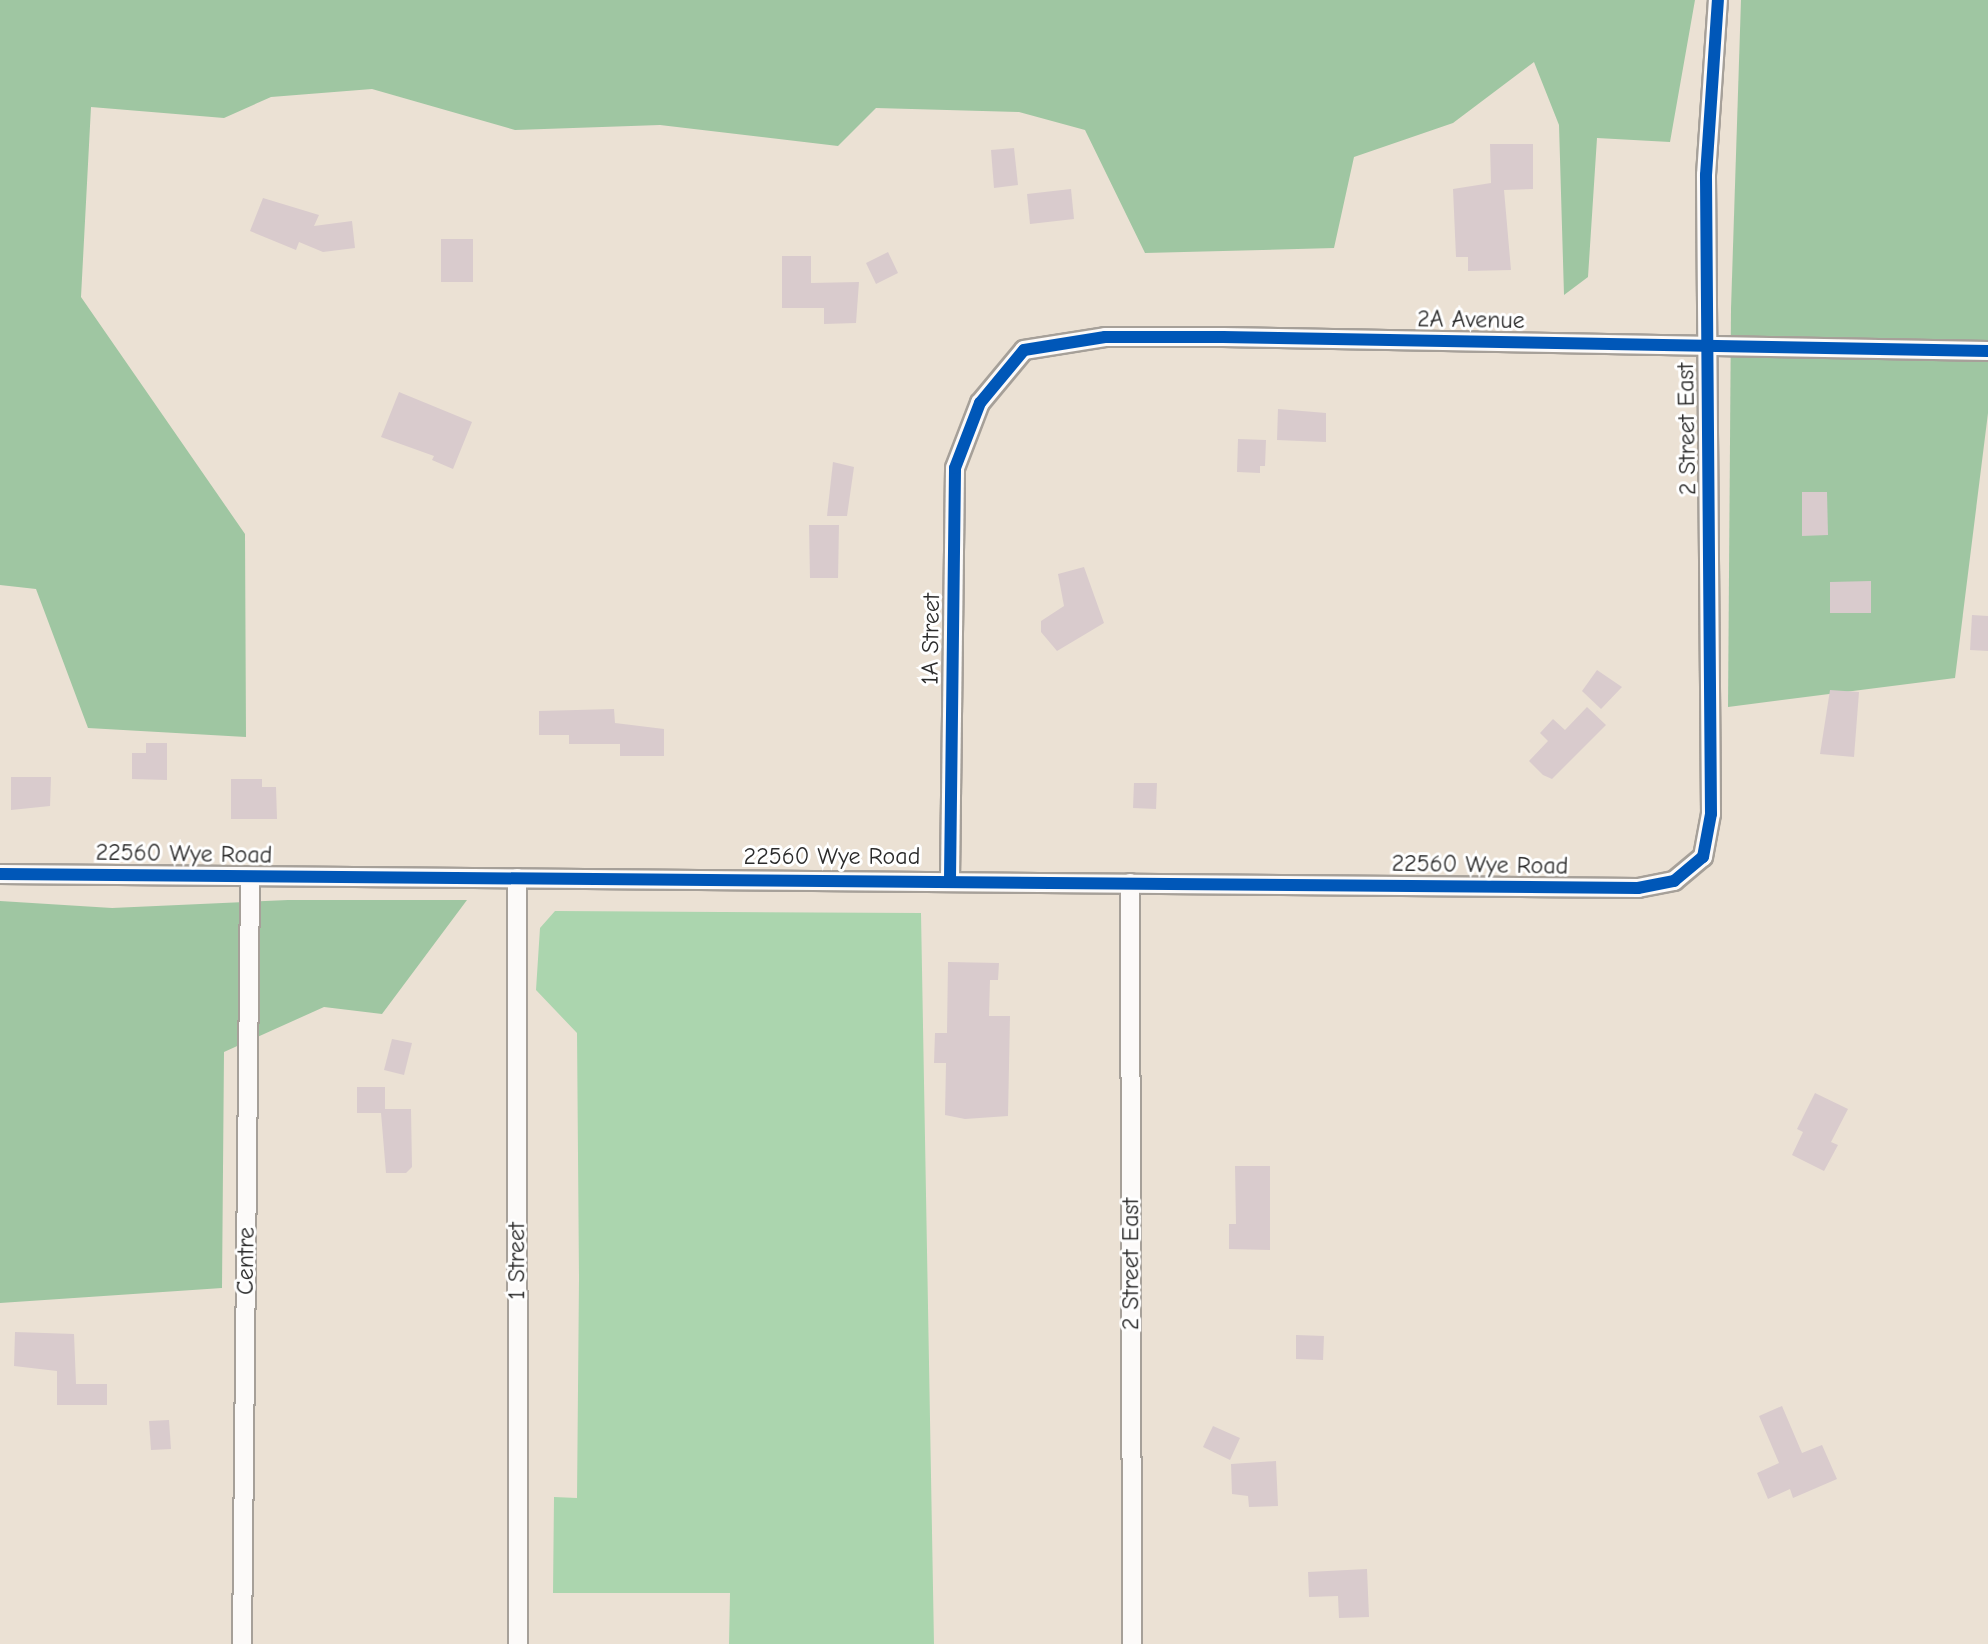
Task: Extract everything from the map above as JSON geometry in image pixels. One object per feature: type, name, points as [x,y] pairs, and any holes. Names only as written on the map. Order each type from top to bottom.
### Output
[{"type":"street","name":"2 Street East","points":[[1703,857],[1711,814],[1712,708],[1707,104],[1718,0]]},
{"type":"street","name":"2A Avenue","points":[[980,403],[1024,350],[1105,337],[1988,351]]},
{"type":"street","name":"1A Street","points":[[950,879],[955,468],[980,403]]},
{"type":"street","name":"22560 Wye Road","points":[[0,874],[250,878],[950,879],[1638,888],[1674,881],[1703,857]]},
{"type":"street","name":"Centre","points":[[242,1644],[250,878]]},
{"type":"street","name":"1 Street","points":[[517,878],[518,1644]]},
{"type":"street","name":"2 Street East","points":[[1130,883],[1132,1644]]},
{"type":"green space","points":[[0,0],[1695,0],[1670,142],[1597,138],[1588,277],[1564,295],[1559,125],[1534,62],[1453,123],[1354,157],[1334,248],[1145,253],[1085,130],[1019,112],[876,108],[838,146],[660,125],[515,130],[372,89],[271,97],[224,118],[91,107],[81,297],[245,534],[246,737],[88,728],[36,589],[0,585]]},
{"type":"green space","points":[[1741,0],[1988,0],[1988,413],[1955,678],[1728,707],[1731,309]]},
{"type":"green space","points":[[288,900],[467,900],[382,1014],[324,1007],[224,1052],[222,1288],[0,1303],[0,901],[112,908]]},
{"type":"green space","points":[[555,911],[921,913],[934,1644],[729,1644],[730,1593],[553,1593],[554,1497],[577,1498],[579,1278],[577,1033],[536,990],[540,928]]},
{"type":"building","points":[[1490,144],[1533,144],[1533,189],[1504,190],[1511,270],[1468,271],[1468,257],[1456,257],[1453,189],[1491,183]]},
{"type":"building","points":[[1014,148],[1018,185],[994,188],[991,150]]},
{"type":"building","points":[[1071,189],[1074,219],[1030,224],[1027,194]]},
{"type":"building","points":[[263,198],[319,215],[314,226],[352,221],[355,248],[323,252],[299,242],[296,250],[250,231]]},
{"type":"building","points":[[441,239],[473,239],[473,282],[441,282]]},
{"type":"building","points":[[888,252],[898,273],[876,284],[866,263]]},
{"type":"building","points":[[782,256],[811,256],[811,283],[859,282],[856,323],[824,324],[824,308],[782,308]]},
{"type":"building","points":[[399,392],[472,422],[453,469],[432,460],[434,456],[381,437]]},
{"type":"building","points":[[1278,409],[1326,413],[1326,442],[1277,440]]},
{"type":"building","points":[[1238,439],[1266,440],[1265,466],[1260,466],[1260,473],[1237,472]]},
{"type":"building","points":[[833,462],[854,467],[847,516],[827,516]]},
{"type":"building","points":[[1802,492],[1827,492],[1828,535],[1802,536]]},
{"type":"building","points":[[809,525],[839,525],[838,578],[810,578]]},
{"type":"building","points":[[1084,567],[1104,623],[1057,651],[1041,632],[1041,621],[1064,606],[1058,574]]},
{"type":"building","points":[[1871,581],[1871,613],[1830,613],[1830,582]]},
{"type":"building","points":[[1972,615],[1988,616],[1988,651],[1970,650]]},
{"type":"building","points":[[1597,670],[1622,687],[1601,709],[1582,691]]},
{"type":"building","points":[[1830,690],[1859,692],[1854,757],[1820,754]]},
{"type":"building","points":[[1587,707],[1606,725],[1552,779],[1543,775],[1529,761],[1548,741],[1540,733],[1553,719],[1565,730]]},
{"type":"building","points":[[614,709],[615,723],[664,729],[664,756],[620,756],[620,744],[569,744],[569,735],[539,735],[539,711]]},
{"type":"building","points":[[146,743],[167,743],[167,780],[132,779],[132,753],[146,753]]},
{"type":"building","points":[[11,777],[51,777],[50,806],[11,810]]},
{"type":"building","points":[[231,779],[262,779],[262,787],[276,787],[277,819],[231,819]]},
{"type":"building","points":[[1134,783],[1157,783],[1156,809],[1133,808]]},
{"type":"building","points":[[948,962],[999,963],[998,980],[990,980],[989,1016],[1010,1016],[1008,1116],[965,1119],[945,1115],[946,1063],[934,1063],[935,1033],[947,1033]]},
{"type":"building","points":[[392,1039],[412,1043],[404,1075],[384,1070]]},
{"type":"building","points":[[357,1087],[385,1087],[385,1109],[411,1109],[412,1167],[406,1173],[386,1173],[381,1113],[357,1113]]},
{"type":"building","points":[[1815,1093],[1848,1109],[1831,1142],[1838,1145],[1824,1171],[1792,1155],[1803,1132],[1797,1129]]},
{"type":"building","points":[[1235,1166],[1270,1166],[1270,1250],[1229,1249],[1229,1224],[1236,1224]]},
{"type":"building","points":[[15,1332],[74,1334],[76,1384],[107,1384],[107,1405],[57,1405],[57,1371],[14,1366]]},
{"type":"building","points":[[1296,1335],[1324,1336],[1323,1360],[1296,1359]]},
{"type":"building","points":[[1782,1406],[1802,1453],[1822,1445],[1837,1479],[1793,1498],[1790,1489],[1768,1499],[1757,1473],[1779,1463],[1759,1416]]},
{"type":"building","points":[[169,1420],[171,1449],[151,1450],[149,1421]]},
{"type":"building","points":[[1213,1426],[1240,1438],[1230,1460],[1203,1447]]},
{"type":"building","points":[[1276,1461],[1278,1506],[1249,1507],[1248,1496],[1232,1494],[1231,1464]]},
{"type":"building","points":[[1367,1569],[1369,1617],[1339,1618],[1338,1596],[1309,1597],[1308,1572]]},
{"type":"cycle path","points":[[0,874],[1638,888],[1674,881],[1703,857],[1711,814],[1706,175],[1718,0]]},
{"type":"cycle path","points":[[950,879],[955,468],[980,403],[1024,350],[1105,337],[1223,337],[1988,351]]}]
